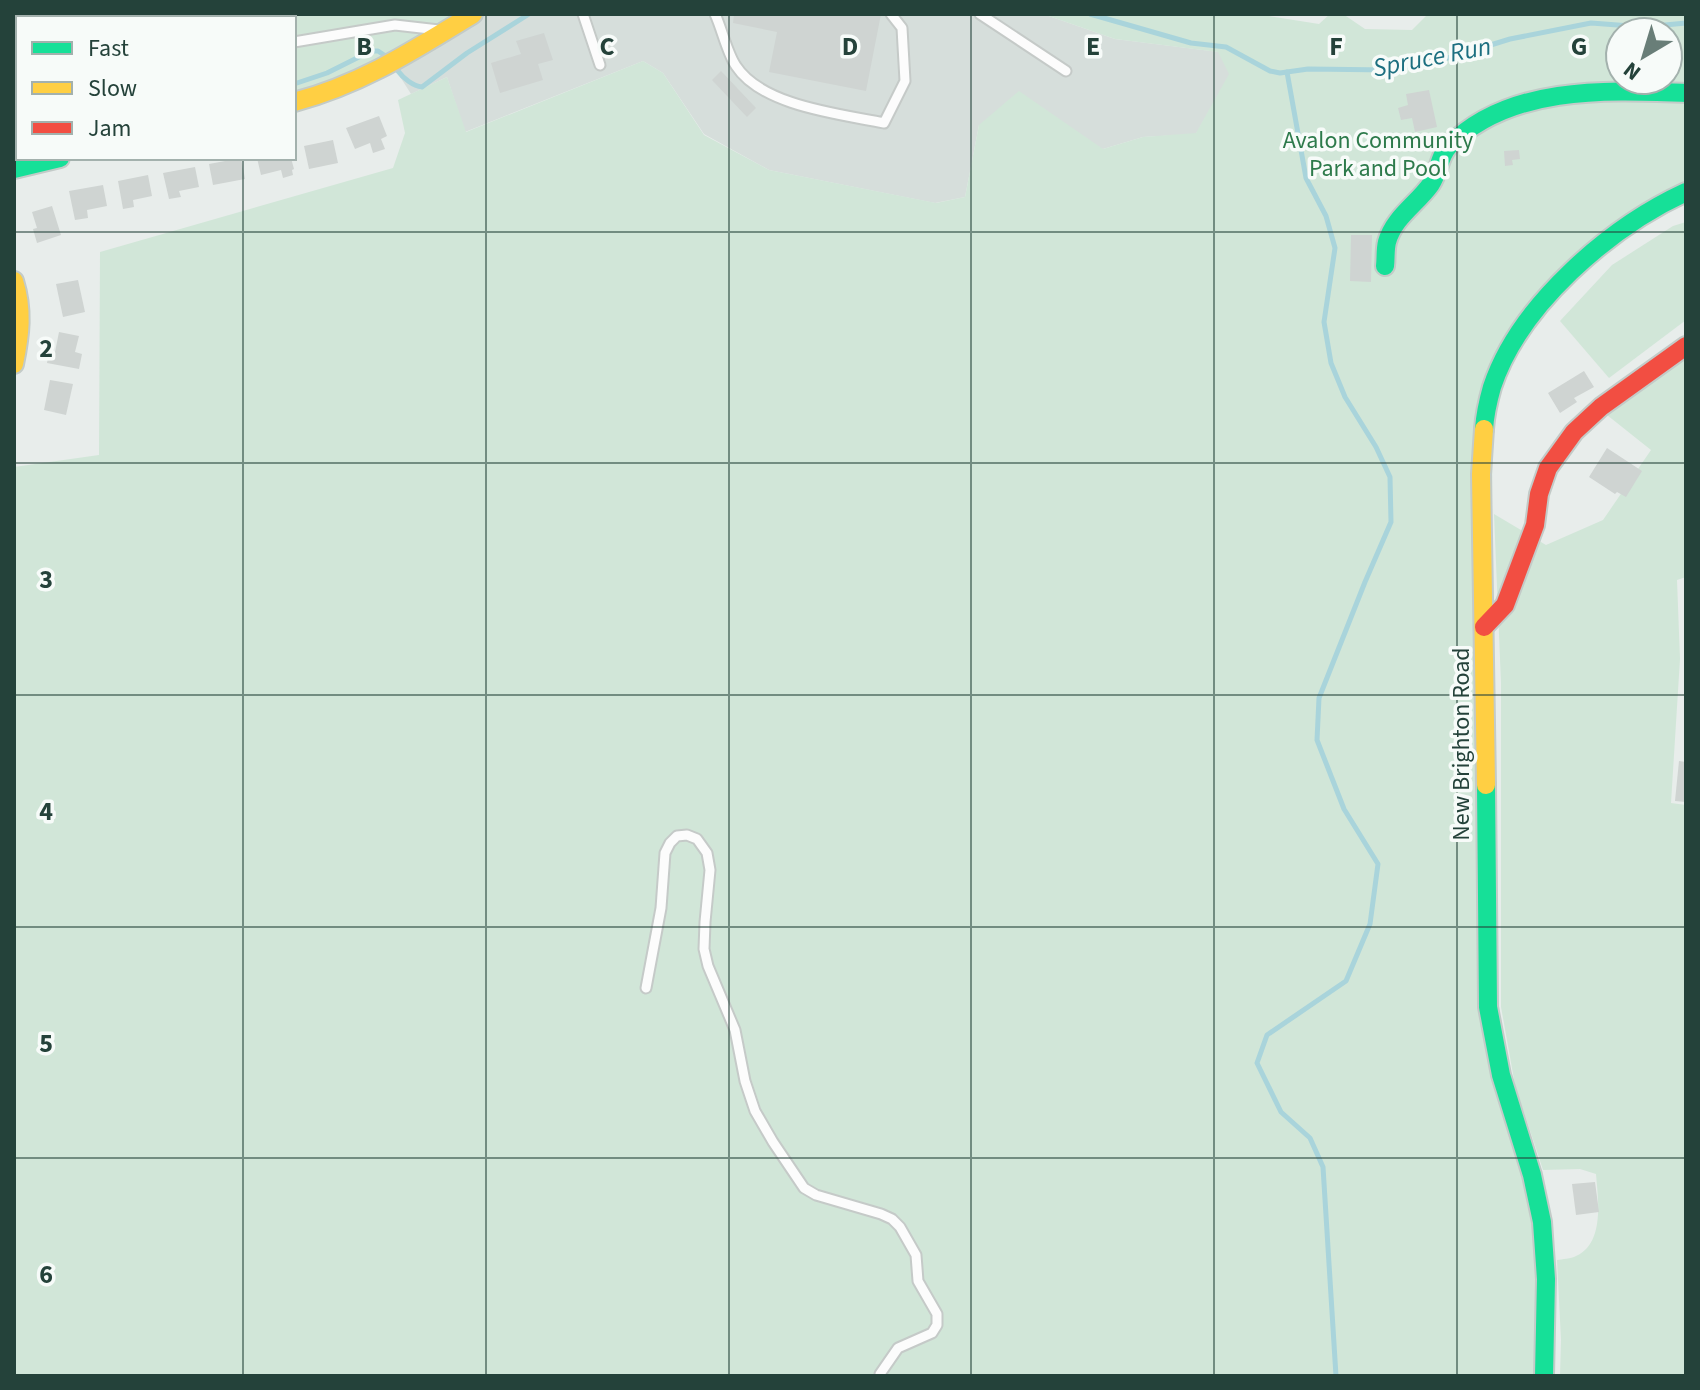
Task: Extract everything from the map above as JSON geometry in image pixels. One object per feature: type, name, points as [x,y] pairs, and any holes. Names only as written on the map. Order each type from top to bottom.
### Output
[{"type":"street","points":[[296,101],[325,94],[392,64],[473,14]]},
{"type":"street","points":[[1385,266],[1387,243],[1393,228],[1431,183],[1447,149],[1468,129],[1524,105],[1552,97],[1633,90],[1686,93]]},
{"type":"street","points":[[14,169],[52,160]]},
{"type":"street","name":"New Brighton Road","points":[[1544,1376],[1546,1249],[1542,1219],[1494,1046],[1488,1007],[1483,448],[1488,403],[1493,383],[1513,343],[1548,297],[1596,249],[1649,209],[1686,192]]},
{"type":"street","points":[[14,281],[22,322],[14,364]]},
{"type":"street","points":[[1484,627],[1505,605],[1535,525],[1539,494],[1548,468],[1574,432],[1601,407],[1686,346]]},
{"type":"lane","points":[[583,14],[600,65]]},
{"type":"lane","points":[[715,14],[736,66],[760,90],[800,106],[884,123],[905,81],[902,28],[891,14]]},
{"type":"lane","points":[[980,14],[1066,71]]},
{"type":"lane","points":[[296,42],[395,25],[446,31]]},
{"type":"lane","points":[[646,988],[661,908],[665,853],[677,836],[687,835],[697,839],[707,853],[710,870],[704,949],[735,1030],[745,1081],[755,1111],[804,1188],[816,1195],[892,1219],[916,1255],[918,1281],[937,1314],[937,1325],[932,1333],[898,1348],[880,1374]]},
{"type":"shaded area","points":[[473,14],[1043,14],[1115,39],[1219,52],[1230,74],[1196,134],[1143,137],[1103,149],[979,125],[965,197],[935,203],[769,170],[704,134],[663,73],[643,61],[465,132],[447,77],[411,94],[392,64]]},
{"type":"green space","points":[[463,14],[296,101],[296,16],[164,16]]},
{"type":"green space","name":"Avalon Community Park and Pool","points":[[1043,14],[1268,14],[1319,24],[1330,14],[1343,14],[1365,29],[1412,30],[1428,14],[1686,14],[1686,192],[1596,249],[1493,383],[1488,1007],[1526,1153],[1544,1376],[14,1376],[14,467],[99,455],[100,252],[393,168],[405,133],[398,100],[447,77],[466,132],[643,61],[663,73],[704,135],[769,170],[936,203],[965,197],[979,125],[1019,91],[1103,149],[1143,137],[1196,133],[1229,74],[1218,52],[1115,39]]},
{"type":"green space","points":[[14,59],[16,59],[17,160],[14,169]]},
{"type":"green space","points":[[1686,222],[1686,320],[1609,378],[1560,321],[1612,265],[1673,226]]},
{"type":"green space","points":[[1686,353],[1686,577],[1677,580],[1680,659],[1671,803],[1686,805],[1686,1376],[1560,1376],[1557,1260],[1576,1256],[1592,1241],[1598,1220],[1598,1196],[1596,1174],[1580,1169],[1543,1170],[1515,1085],[1501,1007],[1501,683],[1494,514],[1546,545],[1603,520],[1651,450],[1607,415]]},
{"type":"building","points":[[734,14],[881,14],[866,91],[769,72],[777,32],[733,23]]},
{"type":"building","points":[[544,33],[553,60],[538,64],[543,80],[500,93],[491,63],[521,54],[516,41]]},
{"type":"building","points":[[721,71],[756,108],[747,117],[712,80]]},
{"type":"building","points":[[1429,90],[1437,127],[1415,132],[1412,118],[1401,120],[1398,108],[1408,105],[1406,94]]},
{"type":"building","points":[[379,116],[387,136],[381,139],[385,149],[373,153],[370,143],[355,149],[346,128]]},
{"type":"building","points":[[333,140],[338,163],[309,169],[304,146]]},
{"type":"building","points":[[1519,150],[1520,159],[1512,160],[1513,165],[1505,166],[1504,151]]},
{"type":"building","points":[[241,160],[245,179],[213,185],[209,164]]},
{"type":"building","points":[[257,160],[292,160],[293,175],[283,178],[281,170],[261,175]]},
{"type":"building","points":[[195,167],[199,187],[179,191],[181,197],[169,199],[163,173]]},
{"type":"building","points":[[148,175],[152,196],[133,200],[134,207],[123,209],[118,181]]},
{"type":"building","points":[[103,185],[107,206],[87,210],[88,218],[75,220],[69,191]]},
{"type":"building","points":[[52,206],[61,235],[37,243],[32,212]]},
{"type":"building","points":[[1351,235],[1372,235],[1371,282],[1350,281]]},
{"type":"building","points":[[78,280],[85,312],[63,317],[56,284]]},
{"type":"building","points":[[59,332],[79,336],[75,352],[82,354],[79,369],[47,363],[49,351],[55,352]]},
{"type":"building","points":[[1584,371],[1594,387],[1574,398],[1577,402],[1560,413],[1548,393]]},
{"type":"building","points":[[50,380],[73,384],[66,415],[44,410]]},
{"type":"building","points":[[1607,448],[1642,471],[1626,497],[1617,492],[1615,494],[1589,477]]},
{"type":"building","points":[[1679,761],[1686,762],[1686,802],[1675,801]]},
{"type":"building","points":[[1595,1182],[1599,1212],[1576,1215],[1572,1184]]},
{"type":"waterway","name":"Spruce Run","points":[[398,71],[408,81],[422,87],[467,53],[529,14]]},
{"type":"waterway","name":"Spruce Run","points":[[1090,14],[1191,43],[1226,47],[1270,71],[1280,73],[1308,69],[1390,70],[1452,57],[1510,39],[1591,23],[1644,27],[1686,23]]},
{"type":"waterway","name":"Spruce Run","points":[[296,83],[327,73],[371,51],[384,55]]},
{"type":"waterway","points":[[1287,72],[1306,178],[1326,216],[1335,248],[1324,322],[1331,363],[1345,397],[1376,447],[1390,477],[1391,522],[1319,698],[1317,740],[1344,809],[1378,864],[1370,924],[1346,981],[1267,1035],[1257,1063],[1281,1112],[1310,1138],[1323,1167],[1336,1376]]},
{"type":"traffic: fast","points":[[1385,266],[1387,242],[1395,225],[1431,184],[1449,146],[1473,126],[1500,112],[1561,96],[1624,91],[1686,93]]},
{"type":"traffic: fast","points":[[14,169],[52,160]]},
{"type":"traffic: fast","points":[[1484,429],[1492,387],[1505,357],[1545,298],[1598,247],[1657,207],[1686,192]]},
{"type":"traffic: fast","points":[[1486,785],[1488,1007],[1501,1075],[1532,1175],[1542,1222],[1546,1279],[1544,1376]]},
{"type":"traffic: slow","points":[[296,101],[365,76],[473,14]]},
{"type":"traffic: slow","points":[[14,281],[20,322],[14,364]]},
{"type":"traffic: slow","points":[[1484,429],[1481,474],[1486,785]]},
{"type":"traffic: jam","points":[[1484,627],[1505,605],[1535,525],[1539,494],[1548,468],[1574,432],[1601,407],[1686,346]]}]
